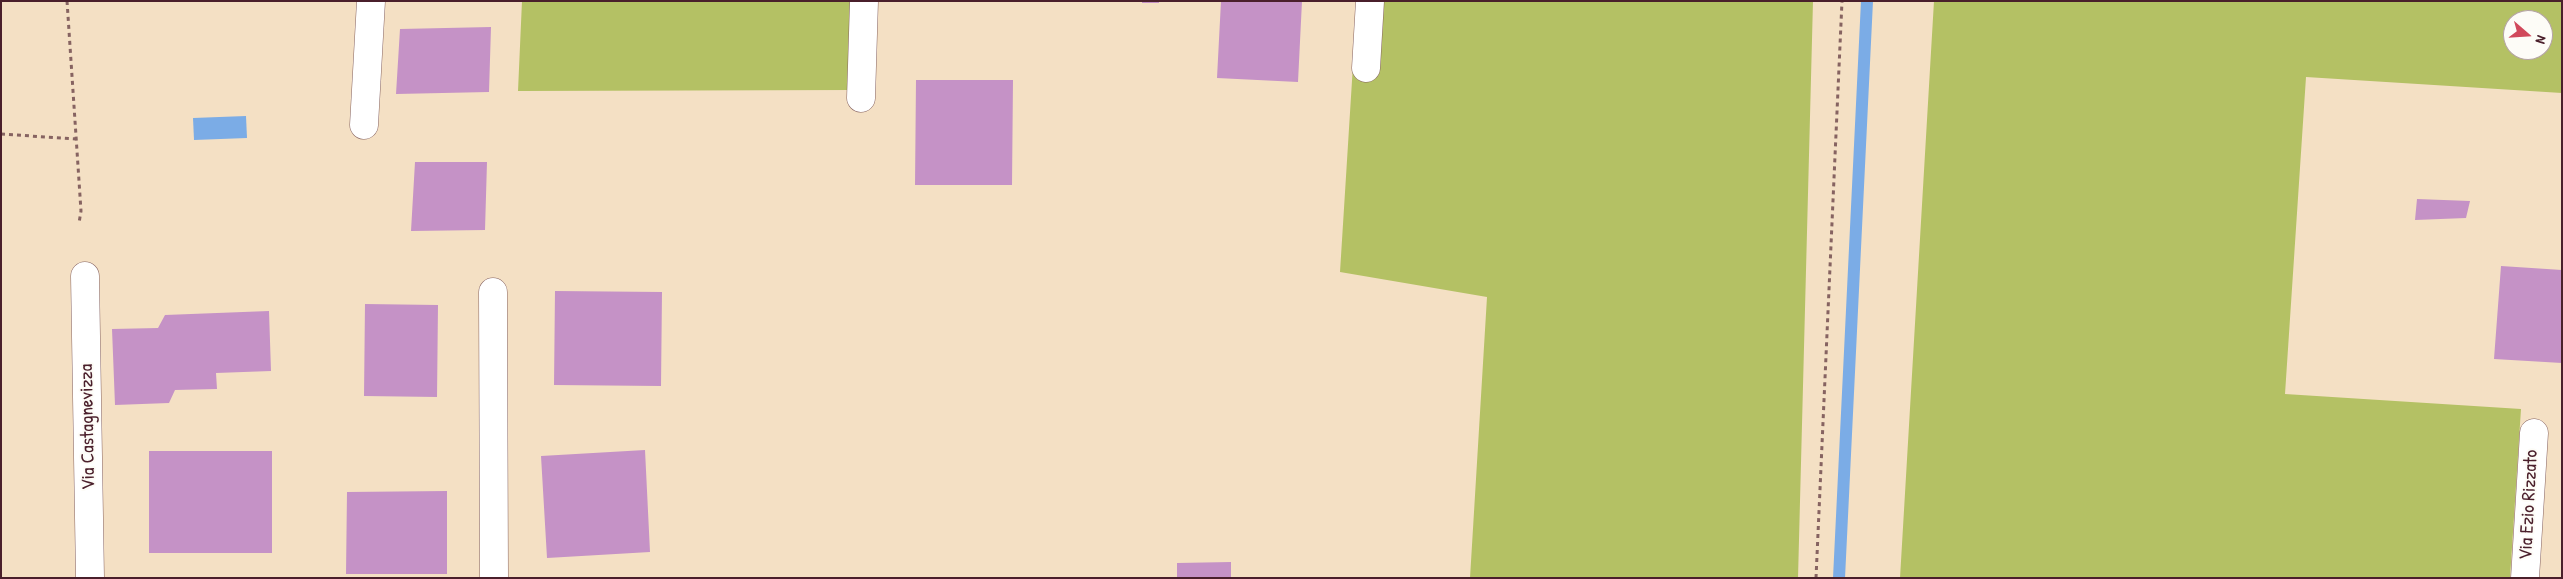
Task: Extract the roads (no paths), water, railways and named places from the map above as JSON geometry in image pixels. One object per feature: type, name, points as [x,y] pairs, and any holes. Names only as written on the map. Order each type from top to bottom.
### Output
[{"type":"street","points":[[364,125],[372,1]]},
{"type":"street","points":[[862,98],[864,1]]},
{"type":"street","points":[[1366,68],[1370,1]]},
{"type":"street","name":"Via Castagnevizza","points":[[85,276],[90,578]]},
{"type":"street","points":[[494,292],[494,578]]},
{"type":"street","name":"Via Ezio Rizzato","points":[[2525,578],[2534,433]]},
{"type":"water","points":[[246,116],[247,138],[194,140],[193,118]]},
{"type":"waterway","points":[[1839,578],[1867,1]]}]
